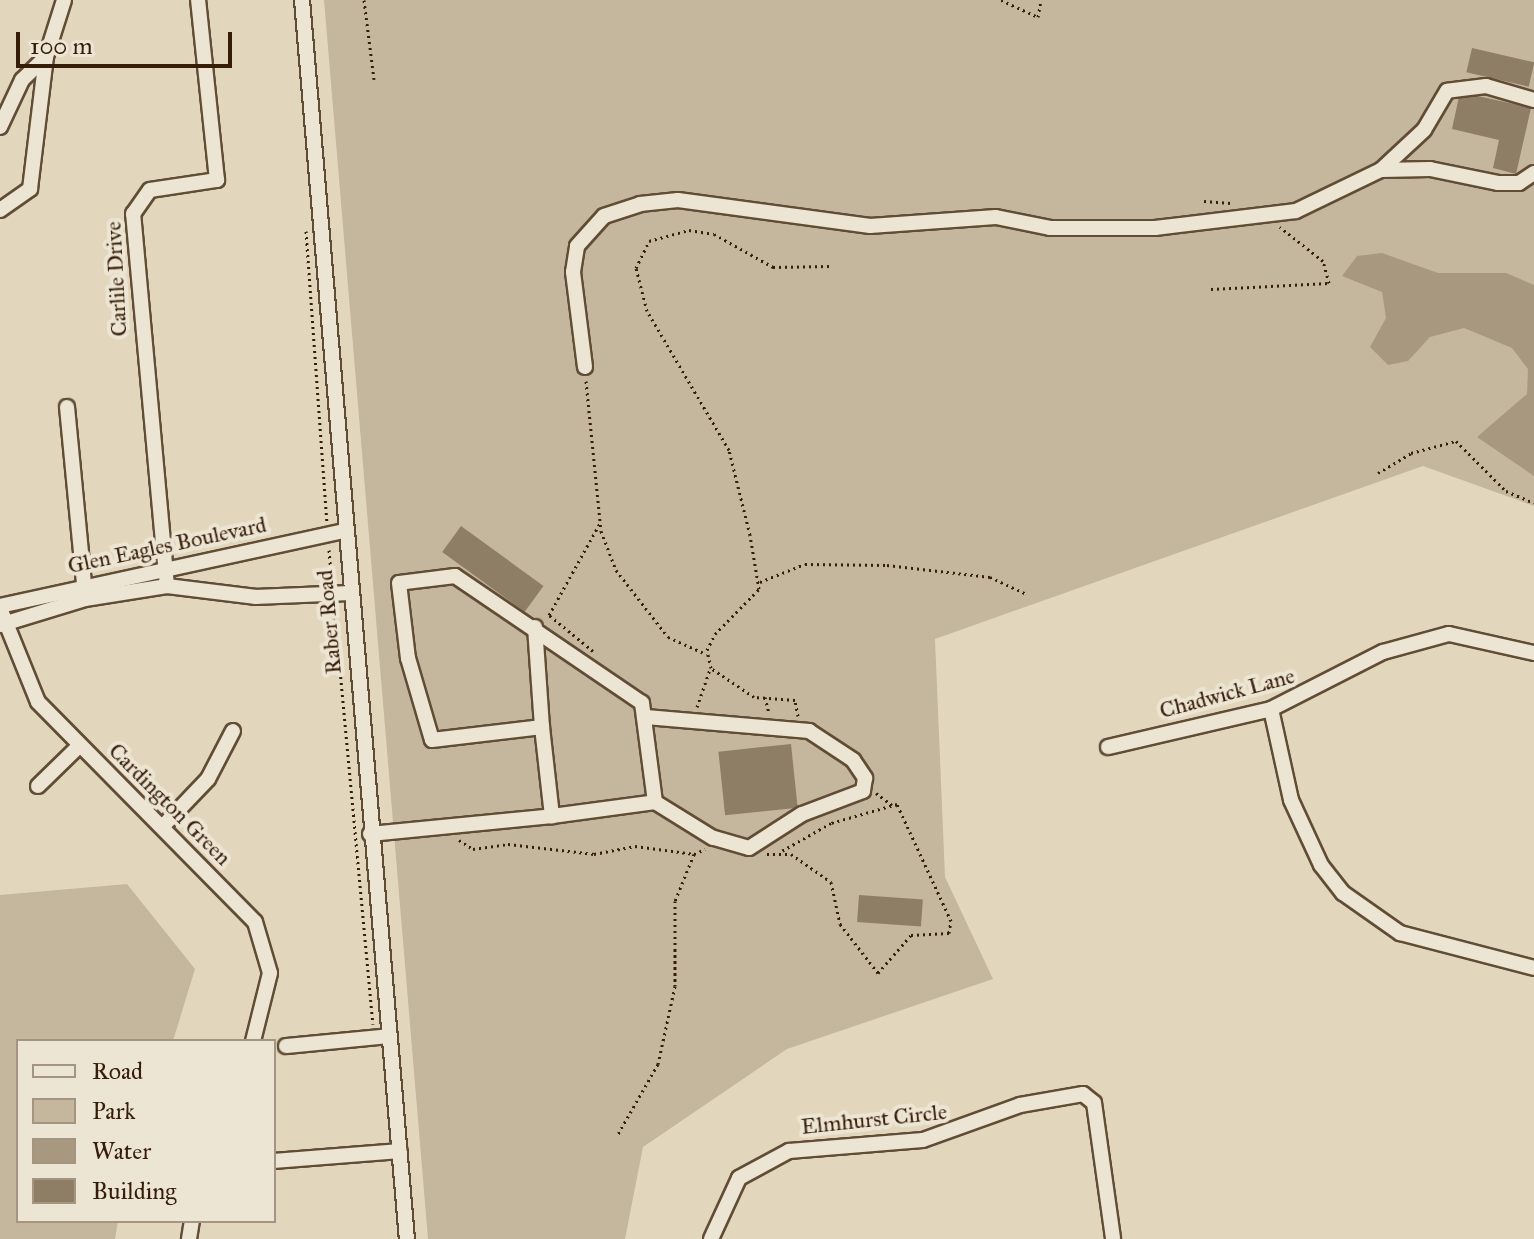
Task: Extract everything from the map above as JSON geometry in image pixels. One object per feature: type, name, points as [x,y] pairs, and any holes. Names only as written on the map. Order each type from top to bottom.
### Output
[{"type":"street","points":[[0,210],[30,189],[46,57],[64,0]]},
{"type":"street","name":"Carlile Drive","points":[[166,567],[150,428],[133,214],[150,190],[217,180],[198,0]]},
{"type":"street","name":"Raber Road","points":[[302,0],[349,593],[407,1239]]},
{"type":"street","points":[[0,127],[22,80],[46,57]]},
{"type":"street","points":[[585,367],[577,246],[604,216],[640,204],[678,200],[870,226],[996,217],[1089,230],[1268,217],[1304,208],[1381,170],[1424,130],[1447,91],[1486,86],[1534,100]]},
{"type":"street","points":[[1381,170],[1430,169],[1498,183],[1519,183],[1534,173]]},
{"type":"street","points":[[67,407],[85,592]]},
{"type":"street","name":"Glen Eagles Boulevard","points":[[3,624],[85,592],[166,567],[344,531]]},
{"type":"street","points":[[166,567],[167,586]]},
{"type":"street","points":[[542,727],[432,740],[408,658],[399,583],[455,576],[535,627],[642,703],[655,802]]},
{"type":"street","name":"Glen Eagles Boulevard","points":[[0,607],[85,592],[167,586],[256,597],[349,593]]},
{"type":"street","name":"Cardington Green","points":[[0,607],[3,624],[38,702],[79,746],[165,824],[264,938],[268,989],[254,1039]]},
{"type":"street","points":[[535,627],[552,816]]},
{"type":"street","name":"Chadwick Lane","points":[[1108,747],[1271,709],[1383,652],[1449,634],[1534,653]]},
{"type":"street","points":[[1271,709],[1291,800],[1321,865],[1343,893],[1400,933],[1534,968]]},
{"type":"street","points":[[370,834],[552,816],[655,802],[713,838],[749,848],[802,814],[863,791],[865,784],[853,760],[809,731],[646,717]]},
{"type":"street","points":[[165,824],[208,779],[233,731]]},
{"type":"street","points":[[38,786],[79,746]]},
{"type":"street","points":[[286,1046],[390,1036]]},
{"type":"street","name":"Elmhurst Circle","points":[[711,1239],[739,1178],[779,1155],[923,1140],[1020,1105],[1083,1094],[1094,1103],[1113,1239]]},
{"type":"street","points":[[276,1161],[400,1151]]},
{"type":"path","points":[[364,0],[374,79]]},
{"type":"path","points":[[1001,0],[1038,17],[1041,0]]},
{"type":"path","points":[[1204,201],[1236,204]]},
{"type":"path","points":[[1211,289],[1329,283],[1323,261],[1268,217]]},
{"type":"path","points":[[305,220],[328,534],[374,1037]]},
{"type":"path","points":[[690,721],[711,668],[707,650],[715,634],[752,603],[758,583],[729,450],[647,311],[636,268],[649,241],[689,230],[726,240],[773,267],[831,266]]},
{"type":"path","points":[[585,367],[601,521],[629,589],[668,637],[697,644],[711,668],[765,697],[784,696],[801,707],[786,723]]},
{"type":"path","points":[[1378,473],[1411,453],[1456,441],[1506,491],[1534,503]]},
{"type":"path","points":[[597,656],[549,615],[601,521]]},
{"type":"path","points":[[758,583],[805,564],[887,565],[990,577],[1026,594]]},
{"type":"path","points":[[765,697],[775,721]]},
{"type":"path","points":[[780,852],[831,882],[840,924],[878,973],[903,940],[949,933],[951,921],[901,810],[865,784]]},
{"type":"path","points":[[754,856],[780,852],[831,823],[892,805]]},
{"type":"path","points":[[458,824],[464,848],[473,849],[508,844],[594,854],[635,846],[694,854],[720,847]]},
{"type":"path","points":[[618,1134],[658,1064],[676,977],[675,901],[694,854]]},
{"type":"green space","points":[[324,0],[1534,0],[1534,506],[1423,466],[935,639],[945,877],[993,979],[787,1049],[643,1147],[625,1239],[428,1239]]},
{"type":"green space","points":[[127,884],[195,969],[174,1039],[16,1039],[16,1223],[118,1223],[115,1239],[0,1239],[0,895]]},
{"type":"water","points":[[1382,253],[1438,273],[1506,273],[1534,285],[1534,476],[1477,437],[1527,394],[1528,369],[1512,348],[1464,328],[1430,337],[1408,361],[1388,365],[1370,347],[1386,318],[1382,292],[1342,276],[1357,256]]},
{"type":"building","points":[[1472,48],[1534,62],[1529,87],[1466,72]]},
{"type":"building","points":[[1460,92],[1531,108],[1516,174],[1493,168],[1499,140],[1452,129]]},
{"type":"building","points":[[461,526],[544,586],[525,612],[442,552]]},
{"type":"building","points":[[791,744],[798,808],[725,815],[718,752]]},
{"type":"building","points":[[859,895],[923,899],[921,926],[857,922]]}]
